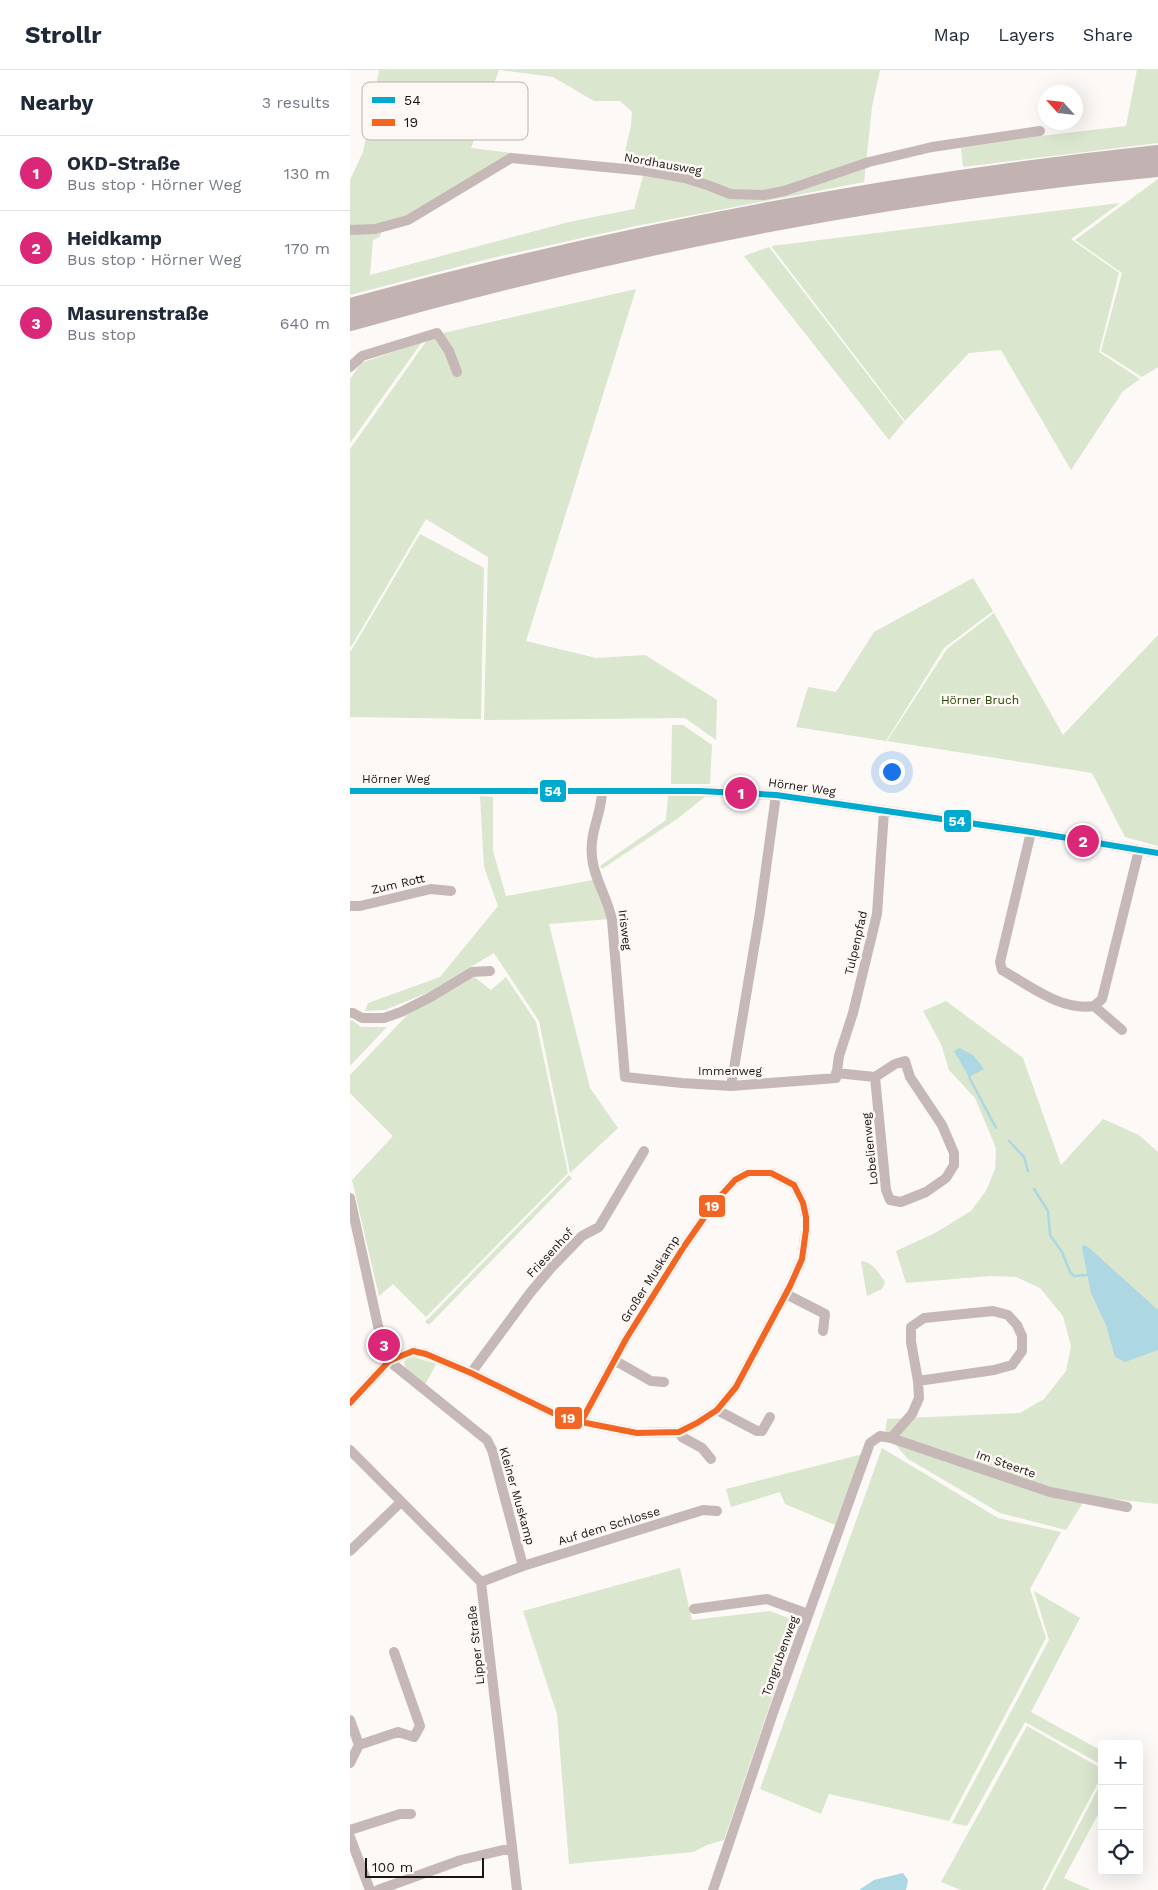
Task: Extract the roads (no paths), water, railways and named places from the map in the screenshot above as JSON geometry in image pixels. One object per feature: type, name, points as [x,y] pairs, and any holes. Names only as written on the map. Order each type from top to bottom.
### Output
[{"type":"highway","points":[[350,307],[427,286],[609,242],[760,212],[890,189],[998,173],[1158,154]]},
{"type":"highway","points":[[350,322],[429,300],[601,258],[765,224],[875,204],[1110,172],[1158,168]]},
{"type":"street","name":"Nordhausweg","points":[[350,230],[375,229],[408,220],[511,158],[646,172],[685,178],[730,194],[764,195],[784,191],[869,162],[932,147],[1040,131]]},
{"type":"street","points":[[350,367],[362,356],[437,333],[449,350],[457,372]]},
{"type":"street","name":"Irisweg","points":[[602,791],[592,838],[592,857],[595,872],[607,898],[612,920],[625,1077]]},
{"type":"street","name":"Hörner Weg","points":[[350,792],[700,791],[776,795],[1031,832],[1158,853]]},
{"type":"street","points":[[731,1086],[760,912],[776,795]]},
{"type":"street","name":"Tulpenpfad","points":[[836,1076],[877,914],[884,811]]},
{"type":"street","points":[[1031,832],[1000,962],[1002,970],[1056,1000],[1085,1007],[1094,1006],[1102,999],[1139,850]]},
{"type":"street","name":"Zum Rott","points":[[350,906],[360,906],[431,889],[452,891]]},
{"type":"street","points":[[350,1013],[362,1018],[384,1018],[429,998],[472,972],[490,971]]},
{"type":"street","points":[[1094,1006],[1122,1030]]},
{"type":"street","name":"Lobelienweg","points":[[905,1061],[910,1077],[942,1124],[954,1153],[954,1165],[946,1178],[926,1192],[901,1202],[890,1200],[886,1190],[875,1077],[895,1064],[905,1061]]},
{"type":"street","points":[[836,1076],[875,1077]]},
{"type":"street","name":"Immenweg","points":[[625,1077],[731,1086],[836,1076]]},
{"type":"street","name":"Friesenhof","points":[[470,1373],[551,1268],[582,1236],[599,1227],[644,1151]]},
{"type":"street","name":"Großer Muskamp","points":[[388,1361],[413,1351],[426,1354],[555,1414],[581,1422],[637,1433],[679,1432],[697,1424],[717,1410],[736,1387],[786,1294],[802,1259],[806,1230],[803,1203],[794,1185],[771,1173],[748,1173],[735,1180],[715,1202],[683,1248],[614,1360],[581,1422]]},
{"type":"street","points":[[350,1198],[378,1326],[388,1361],[350,1403]]},
{"type":"street","points":[[786,1294],[826,1314],[823,1331]]},
{"type":"street","points":[[891,1438],[912,1414],[919,1398],[918,1381],[910,1342],[911,1327],[924,1318],[993,1311],[1008,1315],[1022,1336],[1022,1351],[1012,1366],[918,1381]]},
{"type":"street","points":[[614,1360],[651,1380],[664,1382]]},
{"type":"street","name":"Kleiner Muskamp","points":[[388,1361],[487,1440],[492,1450],[523,1566]]},
{"type":"street","points":[[717,1410],[757,1431],[762,1431],[770,1417]]},
{"type":"street","points":[[679,1432],[682,1437],[702,1448],[711,1459]]},
{"type":"street","name":"Im Steerte","points":[[880,1436],[891,1438],[1050,1492],[1126,1507]]},
{"type":"street","name":"Tongrubenweg","points":[[713,1890],[808,1614],[870,1443],[880,1436]]},
{"type":"street","points":[[350,1450],[481,1582]]},
{"type":"street","points":[[350,1551],[402,1502]]},
{"type":"street","name":"Auf dem Schlosse","points":[[481,1582],[523,1566],[703,1510],[717,1511]]},
{"type":"street","name":"Lipper Straße","points":[[481,1582],[517,1890]]},
{"type":"street","points":[[694,1609],[766,1599],[808,1614]]},
{"type":"street","points":[[350,1763],[359,1745],[398,1732],[414,1737],[420,1726],[394,1652]]},
{"type":"street","points":[[350,1720],[359,1745]]},
{"type":"street","points":[[350,1830],[400,1814],[411,1814]]},
{"type":"street","points":[[350,1837],[370,1890]]},
{"type":"street","points":[[378,1890],[461,1860],[512,1848]]},
{"type":"water","points":[[960,1048],[974,1056],[984,1069],[969,1077],[954,1051]]},
{"type":"water","points":[[1083,1245],[1087,1246],[1158,1310],[1158,1350],[1125,1362],[1115,1357],[1106,1325],[1091,1293]]},
{"type":"water","points":[[903,1873],[908,1880],[906,1890],[859,1890],[874,1880]]},
{"type":"waterway","points":[[969,1077],[996,1128]]},
{"type":"waterway","points":[[1009,1141],[1024,1157],[1028,1171]]},
{"type":"waterway","points":[[1034,1189],[1048,1211],[1050,1235],[1062,1252],[1070,1272],[1074,1276],[1087,1275]]},
{"type":"place","name":"OKD-Straße","points":[[741,793]]},
{"type":"place","name":"Heidkamp","points":[[1083,841]]},
{"type":"place","name":"Masurenstraße","points":[[384,1345]]},
{"type":"park label","name":"Hörner Bruch","points":[[980,700]]}]
